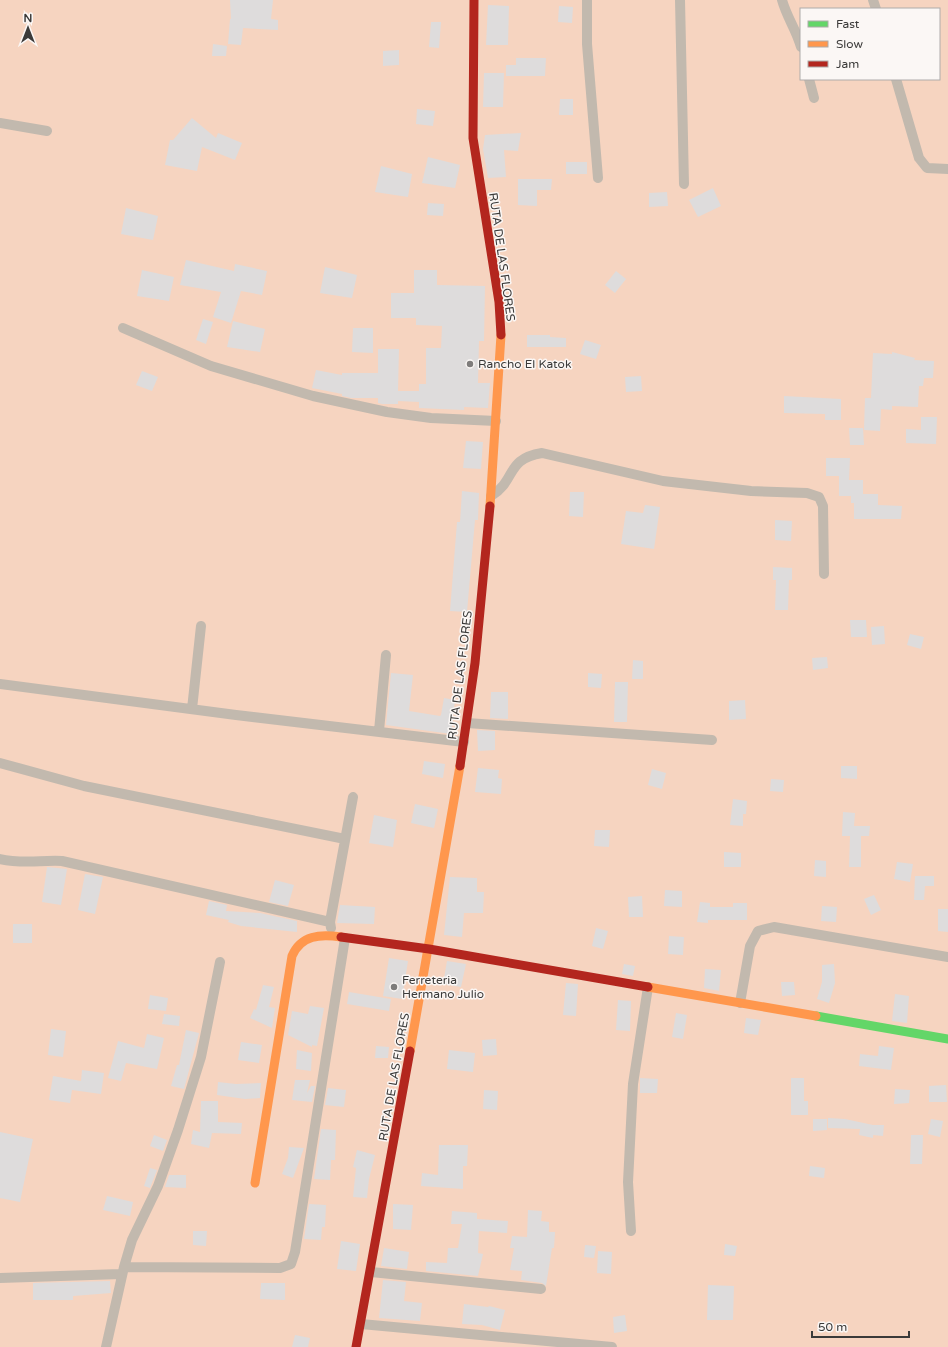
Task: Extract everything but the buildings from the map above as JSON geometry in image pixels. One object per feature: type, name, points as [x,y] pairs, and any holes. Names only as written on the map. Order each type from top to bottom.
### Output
[{"type":"main road","name":"RUTA DE LAS FLORES","points":[[356,1347],[371,1272],[429,949],[464,742],[475,663],[491,496],[501,335],[499,302],[473,138],[472,104],[474,0]]},
{"type":"main road","points":[[255,1183],[292,956],[296,947],[302,941],[310,938],[332,936],[429,949],[948,1039]]},
{"type":"street","points":[[587,0],[587,44],[598,178]]},
{"type":"street","points":[[680,0],[684,184]]},
{"type":"street","points":[[782,0],[785,13],[797,32],[800,43]]},
{"type":"street","points":[[809,80],[814,98]]},
{"type":"street","points":[[896,80],[919,158],[927,168],[948,169]]},
{"type":"street","points":[[0,123],[47,131]]},
{"type":"street","points":[[123,328],[211,366],[313,396],[387,412],[431,418],[496,421]]},
{"type":"street","points":[[491,496],[499,492],[518,462],[529,456],[542,453],[663,481],[751,492],[807,493],[819,497],[823,506],[824,574]]},
{"type":"street","points":[[192,709],[201,626]]},
{"type":"street","points":[[379,731],[386,655]]},
{"type":"street","points":[[0,684],[464,742]]},
{"type":"street","points":[[467,723],[712,740]]},
{"type":"street","points":[[0,763],[84,786],[345,839]]},
{"type":"street","points":[[332,936],[330,922],[353,797]]},
{"type":"street","points":[[0,858],[25,863],[42,860],[62,861],[330,922]]},
{"type":"street","points":[[740,1003],[750,946],[758,931],[774,927],[948,957]]},
{"type":"street","points":[[0,1278],[123,1271],[280,1268],[290,1264],[294,1252],[345,938]]},
{"type":"street","points":[[106,1347],[123,1271],[132,1240],[158,1186],[178,1130],[201,1057],[220,962]]},
{"type":"street","points":[[631,1231],[628,1182],[633,1091],[648,987]]},
{"type":"street","points":[[371,1272],[541,1289]]},
{"type":"street","points":[[361,1324],[612,1347]]},
{"type":"shaded area","points":[[0,0],[948,0],[948,1347],[0,1347]]},
{"type":"traffic: fast","points":[[816,1016],[948,1039]]},
{"type":"traffic: slow","points":[[490,506],[501,335]]},
{"type":"traffic: slow","points":[[410,1051],[460,766]]},
{"type":"traffic: slow","points":[[255,1183],[292,956],[300,944],[306,940],[319,936],[341,937]]},
{"type":"traffic: slow","points":[[648,987],[816,1016]]},
{"type":"traffic: jam","points":[[474,0],[473,138],[499,302],[501,335]]},
{"type":"traffic: jam","points":[[460,766],[475,663],[490,506]]},
{"type":"traffic: jam","points":[[341,937],[429,949],[648,987]]},
{"type":"traffic: jam","points":[[356,1347],[410,1051]]},
{"type":"place","name":"Rancho El Katok","points":[[470,364]]},
{"type":"place","name":"Ferreteria Hermano Julio","points":[[394,987]]}]
